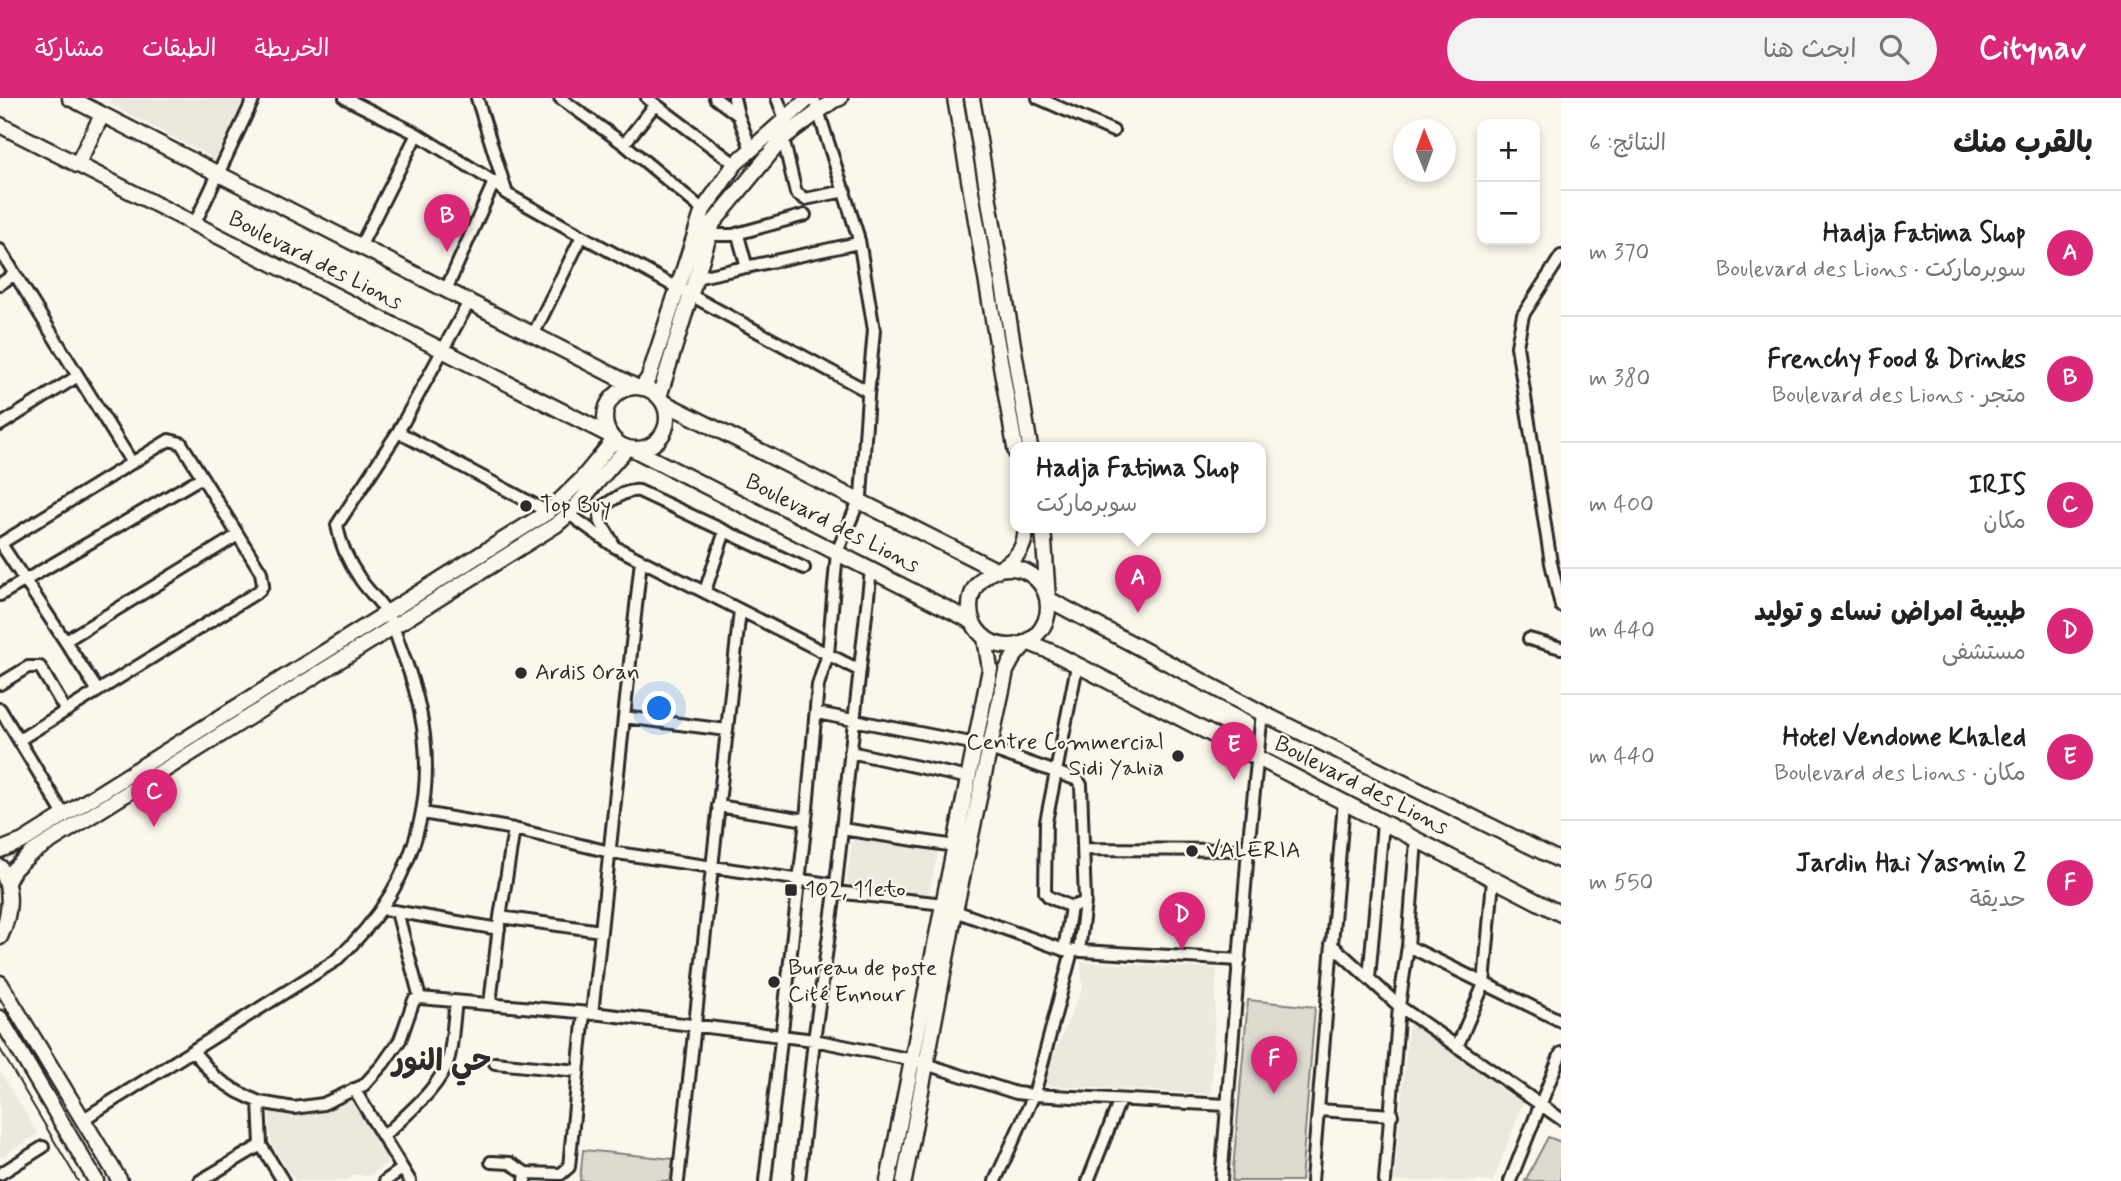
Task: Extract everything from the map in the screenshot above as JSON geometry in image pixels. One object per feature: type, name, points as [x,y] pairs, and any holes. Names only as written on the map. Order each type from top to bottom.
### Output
[{"type":"main road","name":"Boulevard des Lions","points":[[70,98],[639,387]]},
{"type":"main road","points":[[661,400],[703,210],[735,164],[809,98]]},
{"type":"main road","points":[[639,387],[649,377],[683,292],[695,278],[713,223],[783,138],[817,105],[841,98]]},
{"type":"main road","points":[[955,98],[1014,442]]},
{"type":"main road","points":[[972,98],[1029,442]]},
{"type":"main road","points":[[77,165],[102,115]]},
{"type":"main road","name":"Boulevard des Lions","points":[[4,131],[77,165],[612,438]]},
{"type":"main road","points":[[639,387],[652,391],[661,400],[667,418],[663,435],[650,446],[630,448],[612,438],[605,419],[610,401],[624,390],[639,387]]},
{"type":"main road","name":"Boulevard des Lions","points":[[661,400],[860,503],[999,569]]},
{"type":"main road","points":[[0,850],[23,841],[548,512],[587,474],[612,438]]},
{"type":"main road","name":"Boulevard des Lions","points":[[630,448],[973,622]]},
{"type":"main road","points":[[7,882],[14,869],[30,854],[569,514],[630,448]]},
{"type":"main road","points":[[950,908],[956,846],[970,778],[983,747],[990,669],[985,638],[973,622],[970,603],[982,578],[1015,560],[1024,546],[1025,533]]},
{"type":"main road","points":[[888,1181],[919,1062],[983,747],[1006,671],[1013,658],[1045,624],[1049,607],[1043,533]]},
{"type":"main road","points":[[999,569],[1018,569],[1034,576],[1048,599]]},
{"type":"main road","name":"Boulevard des Lions","points":[[1048,599],[1262,713],[1561,861]]},
{"type":"main road","points":[[985,638],[1005,646],[1027,642]]},
{"type":"main road","name":"Boulevard des Lions","points":[[1027,642],[1561,914]]},
{"type":"main road","points":[[0,867],[9,892],[9,915],[0,937]]},
{"type":"main road","points":[[0,983],[120,1181]]},
{"type":"main road","points":[[0,1018],[96,1181]]},
{"type":"main road","points":[[904,1181],[919,1062]]},
{"type":"street","points":[[194,225],[254,98]]},
{"type":"street","points":[[345,98],[416,134],[494,182],[507,194],[582,236],[863,388],[868,396]]},
{"type":"street","points":[[477,98],[507,194]]},
{"type":"street","points":[[560,98],[624,144],[703,210]]},
{"type":"street","points":[[715,98],[738,115]]},
{"type":"street","points":[[734,98],[751,149]]},
{"type":"street","points":[[777,98],[785,119]]},
{"type":"street","points":[[1038,98],[1113,131]]},
{"type":"street","points":[[624,144],[651,101],[735,164]]},
{"type":"street","points":[[765,1181],[800,879],[818,685],[828,654],[836,552],[860,503],[874,330],[859,240],[817,105]]},
{"type":"street","points":[[360,247],[416,134]]},
{"type":"street","points":[[783,138],[796,193],[800,197],[805,199],[845,191]]},
{"type":"street","points":[[446,290],[494,182]]},
{"type":"street","points":[[709,235],[736,234],[805,215]]},
{"type":"street","points":[[736,234],[747,268]]},
{"type":"street","points":[[533,335],[582,236]]},
{"type":"street","points":[[695,278],[856,245],[859,240]]},
{"type":"street","points":[[0,250],[132,463]]},
{"type":"street","points":[[1561,256],[1523,315],[1517,346],[1557,567],[1561,606]]},
{"type":"street","points":[[0,284],[15,274]]},
{"type":"street","points":[[82,1120],[335,961],[352,946],[397,886],[410,857],[423,813],[426,760],[421,710],[387,612],[359,579],[339,540],[337,525],[398,432],[469,302]]},
{"type":"street","points":[[0,425],[78,376]]},
{"type":"street","points":[[398,432],[548,512]]},
{"type":"street","points":[[19,740],[260,591],[263,585],[261,572],[181,443],[176,440],[169,440],[1,544],[98,691]]},
{"type":"street","points":[[0,595],[202,477]]},
{"type":"street","points":[[615,547],[600,521],[600,508],[633,490],[804,568]]},
{"type":"street","points":[[569,514],[615,547],[859,670]]},
{"type":"street","points":[[705,591],[725,531]]},
{"type":"street","points":[[65,641],[238,535]]},
{"type":"street","points":[[491,1162],[510,1163],[526,1177],[561,1174],[569,1167],[578,1071],[601,931],[641,560]]},
{"type":"street","points":[[799,1181],[871,570]]},
{"type":"street","points":[[678,1181],[740,610]]},
{"type":"street","points":[[1529,639],[1561,648]]},
{"type":"street","points":[[1077,666],[1058,773],[1046,822],[1045,892],[1049,897],[1071,907],[1085,902]]},
{"type":"street","points":[[0,684],[28,667],[40,667],[66,711]]},
{"type":"street","points":[[0,709],[64,815]]},
{"type":"street","points":[[817,713],[983,747],[1078,780],[1081,785],[1085,902],[1034,1095],[995,1181]]},
{"type":"street","points":[[1221,1181],[1262,713]]},
{"type":"street","points":[[624,717],[727,730]]},
{"type":"street","points":[[850,752],[970,778]]},
{"type":"street","points":[[1312,1181],[1344,802]]},
{"type":"street","points":[[718,806],[806,820]]},
{"type":"street","points":[[423,813],[610,852],[800,879],[835,888],[950,908],[1072,950],[1240,960]]},
{"type":"street","points":[[1369,978],[1383,823]]},
{"type":"street","points":[[842,829],[956,846]]},
{"type":"street","points":[[490,1004],[499,923],[514,830]]},
{"type":"street","points":[[1385,1181],[1416,841]]},
{"type":"street","points":[[1083,849],[1248,850]]},
{"type":"street","points":[[1457,1047],[1484,984],[1493,880]]},
{"type":"street","points":[[1071,907],[1072,950]]},
{"type":"street","points":[[382,909],[499,923],[601,931]]},
{"type":"street","points":[[397,912],[420,998]]},
{"type":"street","points":[[1331,944],[1399,1006],[1561,1119]]},
{"type":"street","points":[[1408,946],[1561,1021]]},
{"type":"street","points":[[193,1051],[215,1077],[259,1102],[294,1108],[323,1104],[364,1085],[383,1065],[400,1040],[414,1000],[420,998],[588,1013],[814,1040],[919,1062],[1016,1093],[1227,1105]]},
{"type":"street","points":[[384,1136],[415,1107],[439,1079],[449,1060],[456,1003]]},
{"type":"street","points":[[1510,1181],[1561,1053]]},
{"type":"street","points":[[495,1063],[578,1071]]},
{"type":"street","points":[[354,1089],[410,1181]]},
{"type":"street","points":[[1088,1181],[1120,1100]]},
{"type":"street","points":[[259,1102],[261,1145],[283,1181]]},
{"type":"street","points":[[1319,1110],[1392,1115]]},
{"type":"street","points":[[200,1181],[261,1145]]},
{"type":"street","points":[[0,1174],[43,1147]]},
{"type":"street","points":[[384,1181],[402,1169]]},
{"type":"shaded area","points":[[113,98],[246,98],[215,159],[110,104]]},
{"type":"shaded area","points":[[853,837],[939,848],[928,896],[846,885]]},
{"type":"shaded area","points":[[1081,962],[1217,969],[1211,1094],[1041,1085],[1083,987]]},
{"type":"shaded area","points":[[1248,1000],[1315,1007],[1301,1181],[1232,1181]]},
{"type":"shaded area","points":[[1409,1021],[1525,1099],[1493,1181],[1394,1181]]},
{"type":"shaded area","points":[[0,1071],[38,1134],[0,1158]]},
{"type":"shaded area","points":[[347,1100],[353,1102],[387,1160],[386,1164],[368,1177],[356,1174],[345,1181],[295,1181],[271,1143],[269,1111],[318,1111]]},
{"type":"shaded area","points":[[1548,1137],[1561,1142],[1561,1181],[1525,1181]]},
{"type":"shaded area","points":[[583,1150],[673,1159],[671,1181],[580,1181]]},
{"type":"tram line","points":[[0,1049],[78,1181]]},
{"type":"place","name":"Frenchy Food & Drinks","points":[[447,252]]},
{"type":"place","name":"Top Buy","points":[[526,506]]},
{"type":"place","name":"Hadja Fatima Shop","points":[[1138,613]]},
{"type":"place","name":"Ardis Oran","points":[[521,673]]},
{"type":"place","name":"Centre Commercial Sidi Yahia","points":[[1178,756]]},
{"type":"place","name":"Hotel Vendome Khaled","points":[[1234,780]]},
{"type":"place","name":"IRIS","points":[[154,827]]},
{"type":"place","name":"VALERIA","points":[[1192,851]]},
{"type":"place","name":"102, 11eto","points":[[791,890]]},
{"type":"place","name":"طبيبة امراض نساء و توليد","points":[[1182,950]]},
{"type":"place","name":"Bureau de poste Cité Ennour","points":[[774,982]]},
{"type":"place","name":"Jardin Hai Yasmin 2","points":[[1274,1094]]},
{"type":"district","name":"حي النور","points":[[442,1061]]}]
